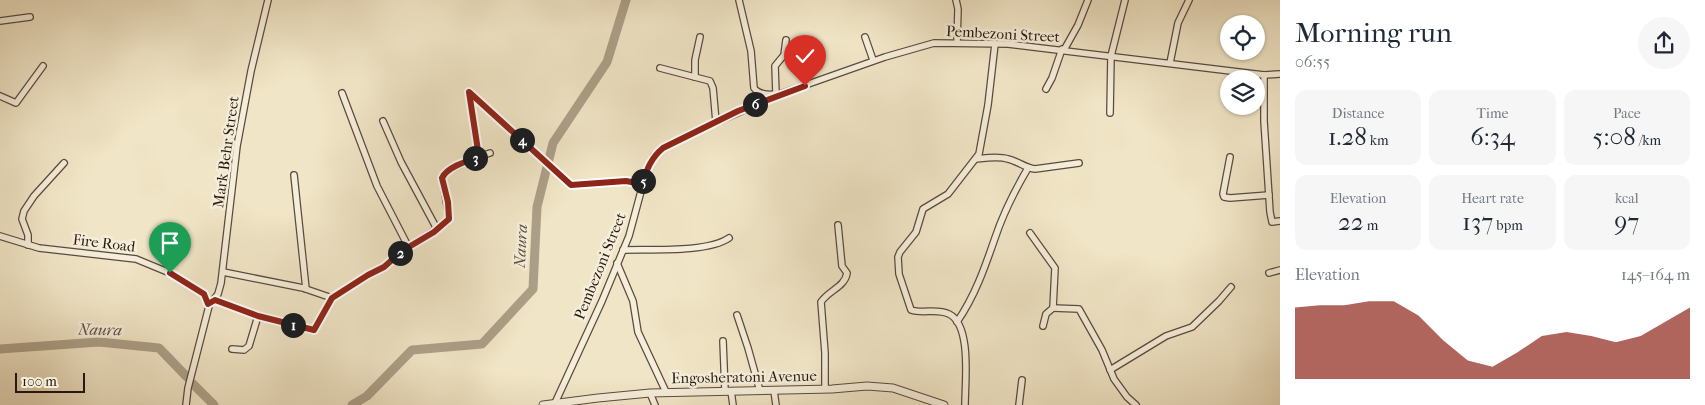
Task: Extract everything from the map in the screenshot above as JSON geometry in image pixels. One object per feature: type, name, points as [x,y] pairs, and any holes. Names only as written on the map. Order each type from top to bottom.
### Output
[{"type":"street","name":"Mark Behr Street","points":[[215,300],[223,272],[232,176],[237,146],[253,63],[268,0]]},
{"type":"street","points":[[739,0],[751,51],[754,88],[760,93],[766,95],[778,94],[775,66],[784,55],[786,40]]},
{"type":"street","points":[[956,0],[958,9],[957,43]]},
{"type":"street","points":[[1046,89],[1063,50],[1078,25],[1088,0]]},
{"type":"street","points":[[1110,113],[1111,56],[1125,0]]},
{"type":"street","points":[[1170,63],[1178,23],[1189,0]]},
{"type":"street","points":[[0,22],[30,17]]},
{"type":"street","points":[[695,77],[695,60],[700,37]]},
{"type":"street","points":[[865,37],[874,60]]},
{"type":"street","name":"Pembezoni Street","points":[[555,403],[602,301],[631,228],[647,169],[654,156],[663,148],[778,94],[874,60],[925,45],[957,43],[995,44],[1063,50],[1225,70]]},
{"type":"street","points":[[965,405],[965,350],[962,331],[958,322],[954,317],[941,311],[911,310],[899,274],[898,257],[916,232],[923,209],[948,194],[979,154],[983,140],[995,44]]},
{"type":"street","points":[[0,96],[16,103],[43,66]]},
{"type":"street","points":[[660,68],[706,79],[712,84],[716,122]]},
{"type":"street","name":"Pembezoni Street","points":[[1265,75],[1280,74]]},
{"type":"street","points":[[479,157],[469,92],[571,185],[626,181],[642,184]]},
{"type":"street","points":[[342,93],[377,186],[409,248]]},
{"type":"street","points":[[1264,115],[1271,220],[1274,222],[1280,221]]},
{"type":"street","points":[[382,121],[401,162],[437,229]]},
{"type":"street","points":[[186,405],[188,388],[206,322],[208,304],[215,300],[258,316],[314,330],[332,298],[384,267],[402,251],[446,223],[449,216],[443,176],[453,168],[490,154]]},
{"type":"street","points":[[976,159],[999,157],[1009,159],[1028,168],[1079,163]]},
{"type":"street","points":[[1230,157],[1224,197],[1269,195]]},
{"type":"street","points":[[28,245],[28,234],[22,219],[24,211],[34,196],[64,163]]},
{"type":"street","points":[[958,322],[982,276],[999,228],[1028,168]]},
{"type":"street","points":[[294,174],[306,289]]},
{"type":"street","points":[[825,389],[826,353],[821,302],[844,282],[847,273],[842,266],[838,225]]},
{"type":"street","points":[[1030,232],[1055,268],[1053,308]]},
{"type":"street","name":"Fire Road","points":[[0,236],[48,249],[122,256],[143,261],[170,273],[199,290],[206,297],[208,304]]},
{"type":"street","points":[[622,250],[715,246],[729,238]]},
{"type":"street","points":[[617,263],[633,301],[638,332],[666,392]]},
{"type":"street","points":[[1270,273],[1280,270]]},
{"type":"street","points":[[223,272],[306,289],[332,298]]},
{"type":"street","points":[[1110,370],[1166,336],[1192,327],[1231,287]]},
{"type":"street","points":[[1043,326],[1046,314],[1053,308],[1079,309],[1102,350],[1120,388],[1136,405]]},
{"type":"street","points":[[737,315],[756,371],[760,391]]},
{"type":"street","points":[[232,350],[244,350],[249,346],[258,316]]},
{"type":"street","points":[[724,341],[728,391],[733,405]]},
{"type":"street","points":[[1019,405],[1022,380]]},
{"type":"street","name":"Engosheratoni Avenue","points":[[543,405],[666,392],[882,387],[893,388],[944,405]]},
{"type":"street","points":[[774,391],[776,405]]},
{"type":"street","points":[[650,393],[655,405]]},
{"type":"waterway","name":"Naura","points":[[352,405],[367,396],[412,350],[482,344],[533,289],[537,207],[553,143],[607,62],[626,0]]},
{"type":"waterway","name":"Naura","points":[[0,349],[99,342],[159,348],[187,377]]},
{"type":"waterway","name":"Naura","points":[[193,384],[214,405]]},
{"type":"route","points":[[170,273],[204,294],[208,304],[215,300],[258,316],[314,330],[332,298],[384,267],[402,251],[434,232],[449,219],[448,202],[442,178],[446,172],[453,168],[479,157],[469,92],[571,185],[626,181],[642,184],[654,156],[663,148],[738,111],[805,86]]}]
